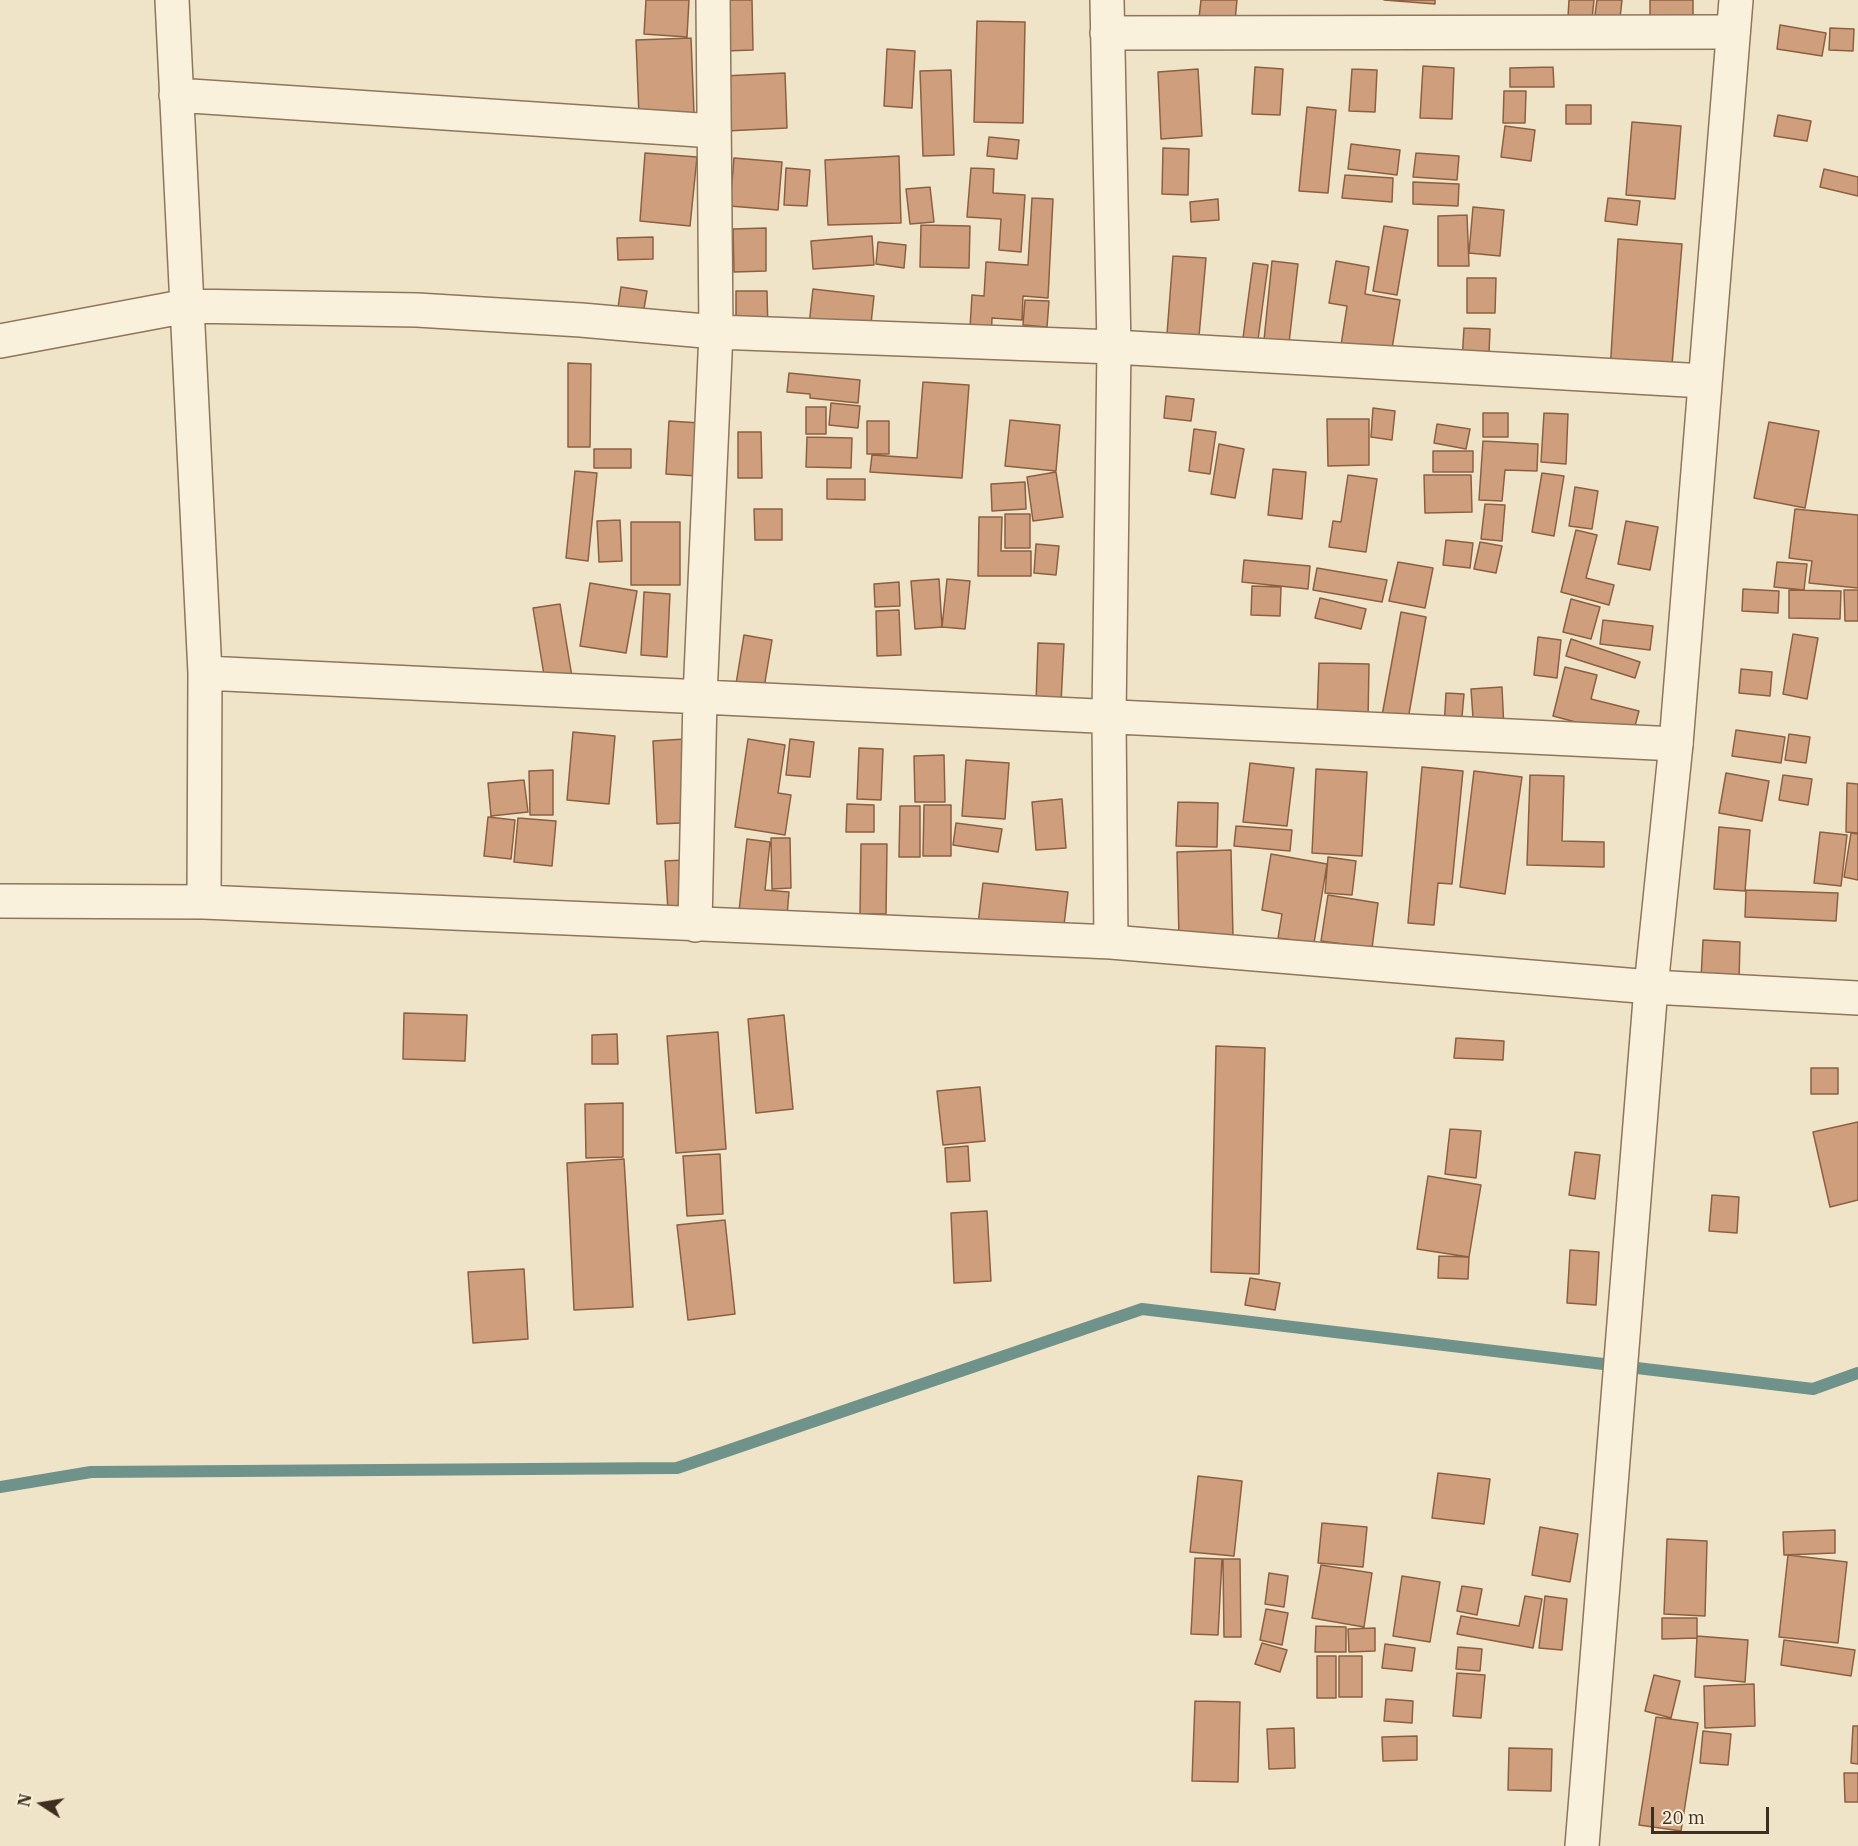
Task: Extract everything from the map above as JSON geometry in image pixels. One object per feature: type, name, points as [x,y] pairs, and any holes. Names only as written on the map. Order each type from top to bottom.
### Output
[{"type":"street","points":[[172,0],[205,673],[204,902]]},
{"type":"street","points":[[695,925],[700,697],[716,332],[713,0]]},
{"type":"street","points":[[1107,0],[1114,347],[1109,717],[1111,942]]},
{"type":"street","points":[[1107,33],[1735,16],[1676,744],[1651,987],[1582,1846],[1595,1846]]},
{"type":"street","points":[[176,95],[714,132]]},
{"type":"street","points":[[0,341],[187,306],[417,310],[581,320],[716,332],[1114,347],[1704,381]]},
{"type":"street","points":[[205,673],[1676,744]]},
{"type":"street","points":[[0,902],[204,902],[695,925],[860,929],[1111,942],[1651,987],[1858,998]]},
{"type":"building","points":[[646,0],[689,0],[687,37],[644,34]]},
{"type":"building","points":[[724,0],[752,0],[753,50],[724,51]]},
{"type":"building","points":[[1201,0],[1237,0],[1235,21],[1199,18]]},
{"type":"building","points":[[1384,0],[1435,0],[1435,4]]},
{"type":"building","points":[[1569,0],[1594,0],[1592,19],[1568,17]]},
{"type":"building","points":[[1597,0],[1622,0],[1620,18],[1595,15]]},
{"type":"building","points":[[1650,0],[1693,0],[1693,18],[1650,19]]},
{"type":"building","points":[[977,21],[1025,22],[1023,123],[974,122]]},
{"type":"building","points":[[1780,25],[1826,33],[1822,56],[1777,49]]},
{"type":"building","points":[[1830,28],[1854,29],[1853,51],[1829,50]]},
{"type":"building","points":[[691,38],[694,113],[639,116],[636,40]]},
{"type":"building","points":[[887,49],[915,51],[912,108],[884,106]]},
{"type":"building","points":[[1423,66],[1454,68],[1452,119],[1420,118]]},
{"type":"building","points":[[1255,67],[1283,69],[1280,115],[1252,114]]},
{"type":"building","points":[[1553,67],[1554,87],[1510,87],[1510,68]]},
{"type":"building","points":[[1198,69],[1202,136],[1161,139],[1158,72]]},
{"type":"building","points":[[1352,69],[1377,70],[1375,112],[1349,111]]},
{"type":"building","points":[[951,70],[954,155],[923,156],[920,71]]},
{"type":"building","points":[[785,73],[787,128],[726,131],[724,76]]},
{"type":"building","points":[[1504,91],[1526,91],[1525,123],[1503,123]]},
{"type":"building","points":[[1566,105],[1591,105],[1591,124],[1566,124]]},
{"type":"building","points":[[1307,107],[1336,110],[1328,193],[1299,191]]},
{"type":"building","points":[[1778,115],[1811,121],[1807,141],[1774,136]]},
{"type":"building","points":[[1632,122],[1681,126],[1675,199],[1626,195]]},
{"type":"building","points":[[1505,126],[1535,130],[1531,161],[1501,157]]},
{"type":"building","points":[[989,137],[1019,140],[1017,159],[987,156]]},
{"type":"building","points":[[1351,144],[1400,150],[1397,175],[1348,169]]},
{"type":"building","points":[[1163,148],[1189,149],[1188,195],[1162,194]]},
{"type":"building","points":[[645,153],[697,157],[690,226],[640,221]]},
{"type":"building","points":[[1416,153],[1459,156],[1457,180],[1413,177]]},
{"type":"building","points":[[899,156],[901,223],[828,225],[825,160]]},
{"type":"building","points":[[734,158],[782,162],[778,210],[730,206]]},
{"type":"building","points":[[786,168],[810,170],[807,206],[784,205]]},
{"type":"building","points":[[971,168],[994,169],[993,193],[1025,195],[1021,252],[999,250],[1001,219],[967,217]]},
{"type":"building","points":[[1824,169],[1858,177],[1858,196],[1820,187]]},
{"type":"building","points":[[1345,175],[1393,178],[1392,202],[1342,198]]},
{"type":"building","points":[[1413,182],[1459,184],[1458,206],[1413,204]]},
{"type":"building","points":[[930,187],[934,222],[910,224],[906,189]]},
{"type":"building","points":[[1032,198],[1053,199],[1048,298],[1023,296],[1022,320],[992,318],[991,345],[969,344],[972,295],[984,296],[986,262],[1028,265]]},
{"type":"building","points":[[1608,198],[1640,201],[1637,225],[1605,221]]},
{"type":"building","points":[[1218,199],[1219,220],[1191,222],[1190,202]]},
{"type":"building","points":[[1473,207],[1504,210],[1500,256],[1469,253]]},
{"type":"building","points":[[1467,215],[1469,266],[1438,266],[1438,216]]},
{"type":"building","points":[[921,225],[970,226],[969,268],[920,267]]},
{"type":"building","points":[[1384,226],[1408,230],[1397,295],[1373,291]]},
{"type":"building","points":[[766,228],[766,271],[734,272],[733,229]]},
{"type":"building","points":[[872,236],[874,265],[813,269],[811,241]]},
{"type":"building","points":[[653,237],[653,259],[618,260],[617,238]]},
{"type":"building","points":[[1618,239],[1682,244],[1671,377],[1610,372]]},
{"type":"building","points":[[878,242],[906,245],[904,268],[876,264]]},
{"type":"building","points":[[1173,256],[1206,258],[1199,336],[1167,334]]},
{"type":"building","points":[[1272,261],[1298,264],[1289,343],[1264,340]]},
{"type":"building","points":[[1336,261],[1369,267],[1365,294],[1400,300],[1388,373],[1338,365],[1347,306],[1329,303]]},
{"type":"building","points":[[1253,263],[1268,265],[1258,340],[1243,338]]},
{"type":"building","points":[[1467,278],[1496,278],[1495,313],[1467,313]]},
{"type":"building","points":[[621,287],[647,291],[640,332],[615,328]]},
{"type":"building","points":[[813,289],[874,296],[869,342],[808,334]]},
{"type":"building","points":[[736,291],[767,291],[768,333],[736,333]]},
{"type":"building","points":[[1025,300],[1049,301],[1047,327],[1023,325]]},
{"type":"building","points":[[1464,328],[1490,329],[1488,379],[1461,378]]},
{"type":"building","points":[[568,363],[591,364],[590,447],[568,447]]},
{"type":"building","points":[[789,373],[860,380],[858,403],[810,398],[810,394],[787,392]]},
{"type":"building","points":[[923,382],[969,385],[962,478],[870,472],[872,455],[917,458]]},
{"type":"building","points":[[1166,396],[1194,399],[1191,421],[1164,418]]},
{"type":"building","points":[[831,403],[860,406],[858,428],[829,425]]},
{"type":"building","points":[[806,407],[826,407],[826,434],[806,434]]},
{"type":"building","points":[[1373,408],[1395,411],[1392,440],[1371,437]]},
{"type":"building","points":[[1483,413],[1508,413],[1508,437],[1483,437]]},
{"type":"building","points":[[1544,413],[1568,414],[1566,464],[1541,462]]},
{"type":"building","points":[[1327,419],[1369,419],[1369,465],[1328,466]]},
{"type":"building","points":[[1010,420],[1060,425],[1056,471],[1005,466]]},
{"type":"building","points":[[669,421],[700,423],[697,476],[666,474]]},
{"type":"building","points":[[867,421],[889,421],[889,454],[867,454]]},
{"type":"building","points":[[1769,422],[1819,431],[1805,508],[1754,498]]},
{"type":"building","points":[[1437,424],[1470,429],[1466,449],[1434,443]]},
{"type":"building","points":[[1194,429],[1216,432],[1210,474],[1189,471]]},
{"type":"building","points":[[738,432],[761,432],[762,478],[738,478]]},
{"type":"building","points":[[807,437],[852,438],[851,468],[806,467]]},
{"type":"building","points":[[1483,441],[1538,444],[1537,471],[1505,470],[1502,501],[1479,500]]},
{"type":"building","points":[[1219,444],[1244,449],[1235,498],[1211,494]]},
{"type":"building","points":[[594,449],[631,449],[631,468],[594,468]]},
{"type":"building","points":[[1433,451],[1473,451],[1473,472],[1433,472]]},
{"type":"building","points":[[1273,469],[1306,472],[1302,519],[1268,515]]},
{"type":"building","points":[[575,471],[597,473],[588,561],[566,558]]},
{"type":"building","points":[[1056,472],[1063,517],[1033,521],[1027,477]]},
{"type":"building","points":[[1542,473],[1564,476],[1554,536],[1532,532]]},
{"type":"building","points":[[1348,475],[1377,479],[1366,552],[1329,547],[1333,521],[1341,522]]},
{"type":"building","points":[[1424,475],[1471,475],[1472,512],[1425,513]]},
{"type":"building","points":[[827,479],[865,479],[865,500],[827,499]]},
{"type":"building","points":[[1025,482],[1026,509],[992,511],[991,484]]},
{"type":"building","points":[[1575,487],[1598,491],[1592,529],[1569,526]]},
{"type":"building","points":[[1485,504],[1505,505],[1502,541],[1481,539]]},
{"type":"building","points":[[754,509],[782,509],[782,540],[755,540]]},
{"type":"building","points":[[1795,509],[1858,515],[1858,588],[1809,583],[1812,561],[1789,558]]},
{"type":"building","points":[[1005,514],[1030,514],[1030,548],[1005,548]]},
{"type":"building","points":[[979,517],[1002,517],[1001,551],[1031,551],[1031,576],[978,576]]},
{"type":"building","points":[[620,520],[622,561],[599,562],[597,521]]},
{"type":"building","points":[[1626,521],[1658,527],[1650,570],[1618,564]]},
{"type":"building","points":[[631,522],[680,522],[680,585],[631,585]]},
{"type":"building","points":[[1576,530],[1597,535],[1586,578],[1614,585],[1609,605],[1561,592]]},
{"type":"building","points":[[1446,540],[1473,543],[1470,568],[1443,565]]},
{"type":"building","points":[[1480,542],[1502,546],[1496,573],[1474,569]]},
{"type":"building","points":[[1036,544],[1059,546],[1056,575],[1034,573]]},
{"type":"building","points":[[1244,560],[1310,566],[1308,589],[1242,582]]},
{"type":"building","points":[[1398,562],[1433,568],[1425,608],[1389,601]]},
{"type":"building","points":[[1777,562],[1807,564],[1804,590],[1774,587]]},
{"type":"building","points":[[1317,568],[1387,580],[1382,602],[1313,590]]},
{"type":"building","points":[[939,579],[942,627],[915,629],[911,581]]},
{"type":"building","points":[[947,579],[970,581],[965,629],[942,627]]},
{"type":"building","points":[[899,582],[900,606],[875,607],[874,584]]},
{"type":"building","points":[[590,583],[637,591],[626,653],[580,646]]},
{"type":"building","points":[[1252,586],[1281,587],[1280,616],[1251,615]]},
{"type":"building","points":[[1743,589],[1779,591],[1778,613],[1742,611]]},
{"type":"building","points":[[1789,590],[1841,591],[1840,619],[1789,618]]},
{"type":"building","points":[[1844,590],[1858,590],[1858,621],[1845,621]]},
{"type":"building","points":[[644,592],[670,594],[667,657],[641,655]]},
{"type":"building","points":[[1320,598],[1366,609],[1361,629],[1315,618]]},
{"type":"building","points":[[1571,599],[1600,607],[1591,639],[1563,632]]},
{"type":"building","points":[[560,604],[572,677],[545,681],[533,608]]},
{"type":"building","points":[[899,610],[901,655],[877,656],[876,611]]},
{"type":"building","points":[[1401,612],[1426,617],[1407,725],[1381,721]]},
{"type":"building","points":[[1603,620],[1653,626],[1650,650],[1600,644]]},
{"type":"building","points":[[1793,634],[1818,638],[1807,699],[1783,694]]},
{"type":"building","points":[[744,635],[772,640],[763,694],[735,690]]},
{"type":"building","points":[[1538,637],[1561,640],[1557,678],[1534,675]]},
{"type":"building","points":[[1571,639],[1640,662],[1635,678],[1566,656]]},
{"type":"building","points":[[1038,643],[1064,644],[1061,703],[1036,703]]},
{"type":"building","points":[[1319,663],[1369,664],[1368,720],[1317,719]]},
{"type":"building","points":[[1565,667],[1597,675],[1591,699],[1639,711],[1632,737],[1553,716]]},
{"type":"building","points":[[1741,669],[1772,672],[1770,696],[1739,693]]},
{"type":"building","points":[[1502,687],[1504,730],[1474,732],[1471,689]]},
{"type":"building","points":[[1446,693],[1464,694],[1461,728],[1444,727]]},
{"type":"building","points":[[1736,730],[1785,737],[1781,763],[1732,756]]},
{"type":"building","points":[[573,732],[615,736],[609,804],[567,800]]},
{"type":"building","points":[[1789,734],[1810,737],[1806,763],[1785,760]]},
{"type":"building","points":[[701,738],[705,822],[657,824],[653,741]]},
{"type":"building","points":[[748,739],[785,745],[778,793],[791,795],[785,835],[735,827]]},
{"type":"building","points":[[790,739],[814,742],[810,777],[786,775]]},
{"type":"building","points":[[859,748],[883,749],[881,800],[857,799]]},
{"type":"building","points":[[944,755],[945,802],[915,802],[914,756]]},
{"type":"building","points":[[966,760],[1009,763],[1005,819],[962,816]]},
{"type":"building","points":[[1250,763],[1294,768],[1287,826],[1243,822]]},
{"type":"building","points":[[1422,767],[1463,771],[1452,884],[1438,883],[1434,925],[1408,923]]},
{"type":"building","points":[[1316,769],[1367,772],[1362,856],[1312,853]]},
{"type":"building","points":[[553,770],[553,815],[530,815],[529,771]]},
{"type":"building","points":[[1474,771],[1522,777],[1505,894],[1460,887]]},
{"type":"building","points":[[1726,773],[1769,781],[1762,821],[1719,813]]},
{"type":"building","points":[[1530,775],[1564,776],[1562,841],[1604,842],[1604,867],[1527,865]]},
{"type":"building","points":[[1783,775],[1812,779],[1808,805],[1779,800]]},
{"type":"building","points":[[524,780],[528,812],[491,816],[488,783]]},
{"type":"building","points":[[1847,783],[1858,784],[1858,833],[1846,832]]},
{"type":"building","points":[[1062,799],[1066,848],[1036,850],[1032,802]]},
{"type":"building","points":[[1178,802],[1218,803],[1217,847],[1176,846]]},
{"type":"building","points":[[847,804],[874,805],[874,832],[846,832]]},
{"type":"building","points":[[924,805],[951,805],[951,856],[923,856]]},
{"type":"building","points":[[900,806],[920,806],[920,857],[899,857]]},
{"type":"building","points":[[488,817],[515,820],[511,859],[484,856]]},
{"type":"building","points":[[518,818],[556,821],[552,866],[514,862]]},
{"type":"building","points":[[956,823],[1002,829],[998,852],[953,845]]},
{"type":"building","points":[[1236,826],[1292,830],[1290,851],[1234,846]]},
{"type":"building","points":[[1719,827],[1750,830],[1745,891],[1714,889]]},
{"type":"building","points":[[1820,832],[1847,835],[1841,886],[1814,883]]},
{"type":"building","points":[[1851,833],[1858,834],[1858,880],[1844,877]]},
{"type":"building","points":[[771,838],[790,838],[791,888],[772,889]]},
{"type":"building","points":[[747,839],[770,842],[765,890],[789,892],[787,916],[739,911]]},
{"type":"building","points":[[861,844],[887,844],[886,914],[860,914]]},
{"type":"building","points":[[1231,850],[1233,937],[1179,938],[1177,852]]},
{"type":"building","points":[[1271,854],[1327,864],[1314,943],[1278,938],[1282,914],[1262,910]]},
{"type":"building","points":[[1328,857],[1356,861],[1352,895],[1325,893]]},
{"type":"building","points":[[703,859],[706,909],[668,911],[665,861]]},
{"type":"building","points":[[983,883],[1068,892],[1063,933],[978,924]]},
{"type":"building","points":[[1746,890],[1838,893],[1836,921],[1745,917]]},
{"type":"building","points":[[1328,895],[1378,903],[1372,948],[1321,941]]},
{"type":"building","points":[[1703,940],[1740,942],[1739,981],[1701,979]]},
{"type":"building","points":[[404,1013],[467,1015],[465,1061],[403,1059]]},
{"type":"building","points":[[784,1015],[793,1109],[756,1113],[748,1019]]},
{"type":"building","points":[[718,1032],[726,1149],[676,1153],[667,1036]]},
{"type":"building","points":[[617,1034],[618,1064],[592,1064],[592,1035]]},
{"type":"building","points":[[1456,1038],[1504,1041],[1503,1060],[1454,1058]]},
{"type":"building","points":[[1216,1046],[1265,1048],[1259,1274],[1211,1272]]},
{"type":"building","points":[[1811,1068],[1838,1068],[1838,1094],[1811,1094]]},
{"type":"building","points":[[980,1087],[985,1141],[943,1145],[937,1091]]},
{"type":"building","points":[[623,1103],[623,1157],[586,1158],[585,1104]]},
{"type":"building","points":[[1858,1122],[1858,1200],[1830,1207],[1813,1132]]},
{"type":"building","points":[[1450,1129],[1481,1131],[1476,1178],[1445,1174]]},
{"type":"building","points":[[968,1146],[970,1181],[947,1182],[945,1148]]},
{"type":"building","points":[[1575,1152],[1600,1155],[1595,1199],[1569,1195]]},
{"type":"building","points":[[720,1154],[723,1214],[687,1216],[683,1156]]},
{"type":"building","points":[[624,1159],[633,1307],[574,1310],[567,1163]]},
{"type":"building","points":[[1428,1176],[1481,1185],[1469,1257],[1417,1249]]},
{"type":"building","points":[[1712,1195],[1739,1197],[1737,1233],[1709,1231]]},
{"type":"building","points":[[987,1211],[991,1281],[954,1283],[951,1213]]},
{"type":"building","points":[[725,1220],[735,1314],[688,1320],[677,1225]]},
{"type":"building","points":[[1570,1250],[1599,1252],[1596,1305],[1567,1303]]},
{"type":"building","points":[[1439,1256],[1469,1257],[1468,1279],[1438,1278]]},
{"type":"building","points":[[524,1269],[528,1339],[473,1343],[468,1272]]},
{"type":"building","points":[[1250,1278],[1280,1283],[1275,1310],[1245,1305]]},
{"type":"building","points":[[1438,1473],[1490,1479],[1484,1524],[1432,1518]]},
{"type":"building","points":[[1198,1476],[1242,1481],[1234,1556],[1190,1552]]},
{"type":"building","points":[[1322,1523],[1367,1527],[1363,1567],[1318,1563]]},
{"type":"building","points":[[1540,1527],[1578,1534],[1570,1582],[1532,1575]]},
{"type":"building","points":[[1835,1530],[1835,1553],[1784,1555],[1783,1532]]},
{"type":"building","points":[[1667,1539],[1707,1541],[1705,1616],[1664,1614]]},
{"type":"building","points":[[1788,1555],[1847,1562],[1838,1643],[1779,1637]]},
{"type":"building","points":[[1195,1558],[1222,1559],[1218,1635],[1191,1634]]},
{"type":"building","points":[[1223,1559],[1240,1559],[1241,1637],[1224,1637]]},
{"type":"building","points":[[1321,1565],[1372,1573],[1364,1627],[1312,1618]]},
{"type":"building","points":[[1269,1573],[1288,1576],[1284,1607],[1265,1604]]},
{"type":"building","points":[[1402,1576],[1440,1582],[1430,1642],[1393,1636]]},
{"type":"building","points":[[1462,1586],[1482,1589],[1477,1615],[1457,1611]]},
{"type":"building","points":[[1525,1596],[1542,1599],[1533,1648],[1457,1634],[1461,1616],[1519,1626]]},
{"type":"building","points":[[1545,1596],[1567,1599],[1562,1650],[1539,1648]]},
{"type":"building","points":[[1266,1609],[1288,1613],[1282,1645],[1260,1640]]},
{"type":"building","points":[[1662,1618],[1697,1618],[1697,1638],[1662,1639]]},
{"type":"building","points":[[1316,1626],[1346,1627],[1346,1652],[1315,1652]]},
{"type":"building","points":[[1375,1628],[1375,1651],[1349,1652],[1348,1629]]},
{"type":"building","points":[[1697,1636],[1748,1640],[1745,1682],[1695,1677]]},
{"type":"building","points":[[1784,1640],[1855,1650],[1851,1676],[1781,1665]]},
{"type":"building","points":[[1262,1643],[1287,1650],[1280,1672],[1255,1664]]},
{"type":"building","points":[[1385,1644],[1415,1648],[1412,1671],[1382,1668]]},
{"type":"building","points":[[1458,1647],[1482,1649],[1480,1671],[1456,1669]]},
{"type":"building","points":[[1317,1656],[1336,1656],[1336,1698],[1317,1698]]},
{"type":"building","points":[[1339,1656],[1362,1656],[1362,1697],[1339,1697]]},
{"type":"building","points":[[1457,1673],[1485,1675],[1481,1718],[1453,1716]]},
{"type":"building","points":[[1654,1675],[1680,1681],[1671,1718],[1645,1711]]},
{"type":"building","points":[[1754,1684],[1755,1726],[1705,1728],[1704,1686]]},
{"type":"building","points":[[1386,1699],[1413,1701],[1412,1723],[1384,1721]]},
{"type":"building","points":[[1195,1701],[1240,1702],[1238,1782],[1192,1781]]},
{"type":"building","points":[[1656,1717],[1698,1723],[1681,1831],[1639,1825]]},
{"type":"building","points":[[1853,1726],[1858,1726],[1858,1764],[1851,1763]]},
{"type":"building","points":[[1294,1728],[1295,1768],[1269,1769],[1267,1729]]},
{"type":"building","points":[[1703,1731],[1731,1734],[1728,1765],[1700,1763]]},
{"type":"building","points":[[1417,1736],[1417,1760],[1383,1761],[1382,1737]]},
{"type":"building","points":[[1509,1748],[1552,1749],[1551,1791],[1508,1790]]},
{"type":"building","points":[[1844,1773],[1858,1773],[1858,1802],[1845,1802]]},
{"type":"waterway","points":[[0,1487],[91,1472],[677,1468],[1142,1309],[1813,1389],[1858,1373]]}]
